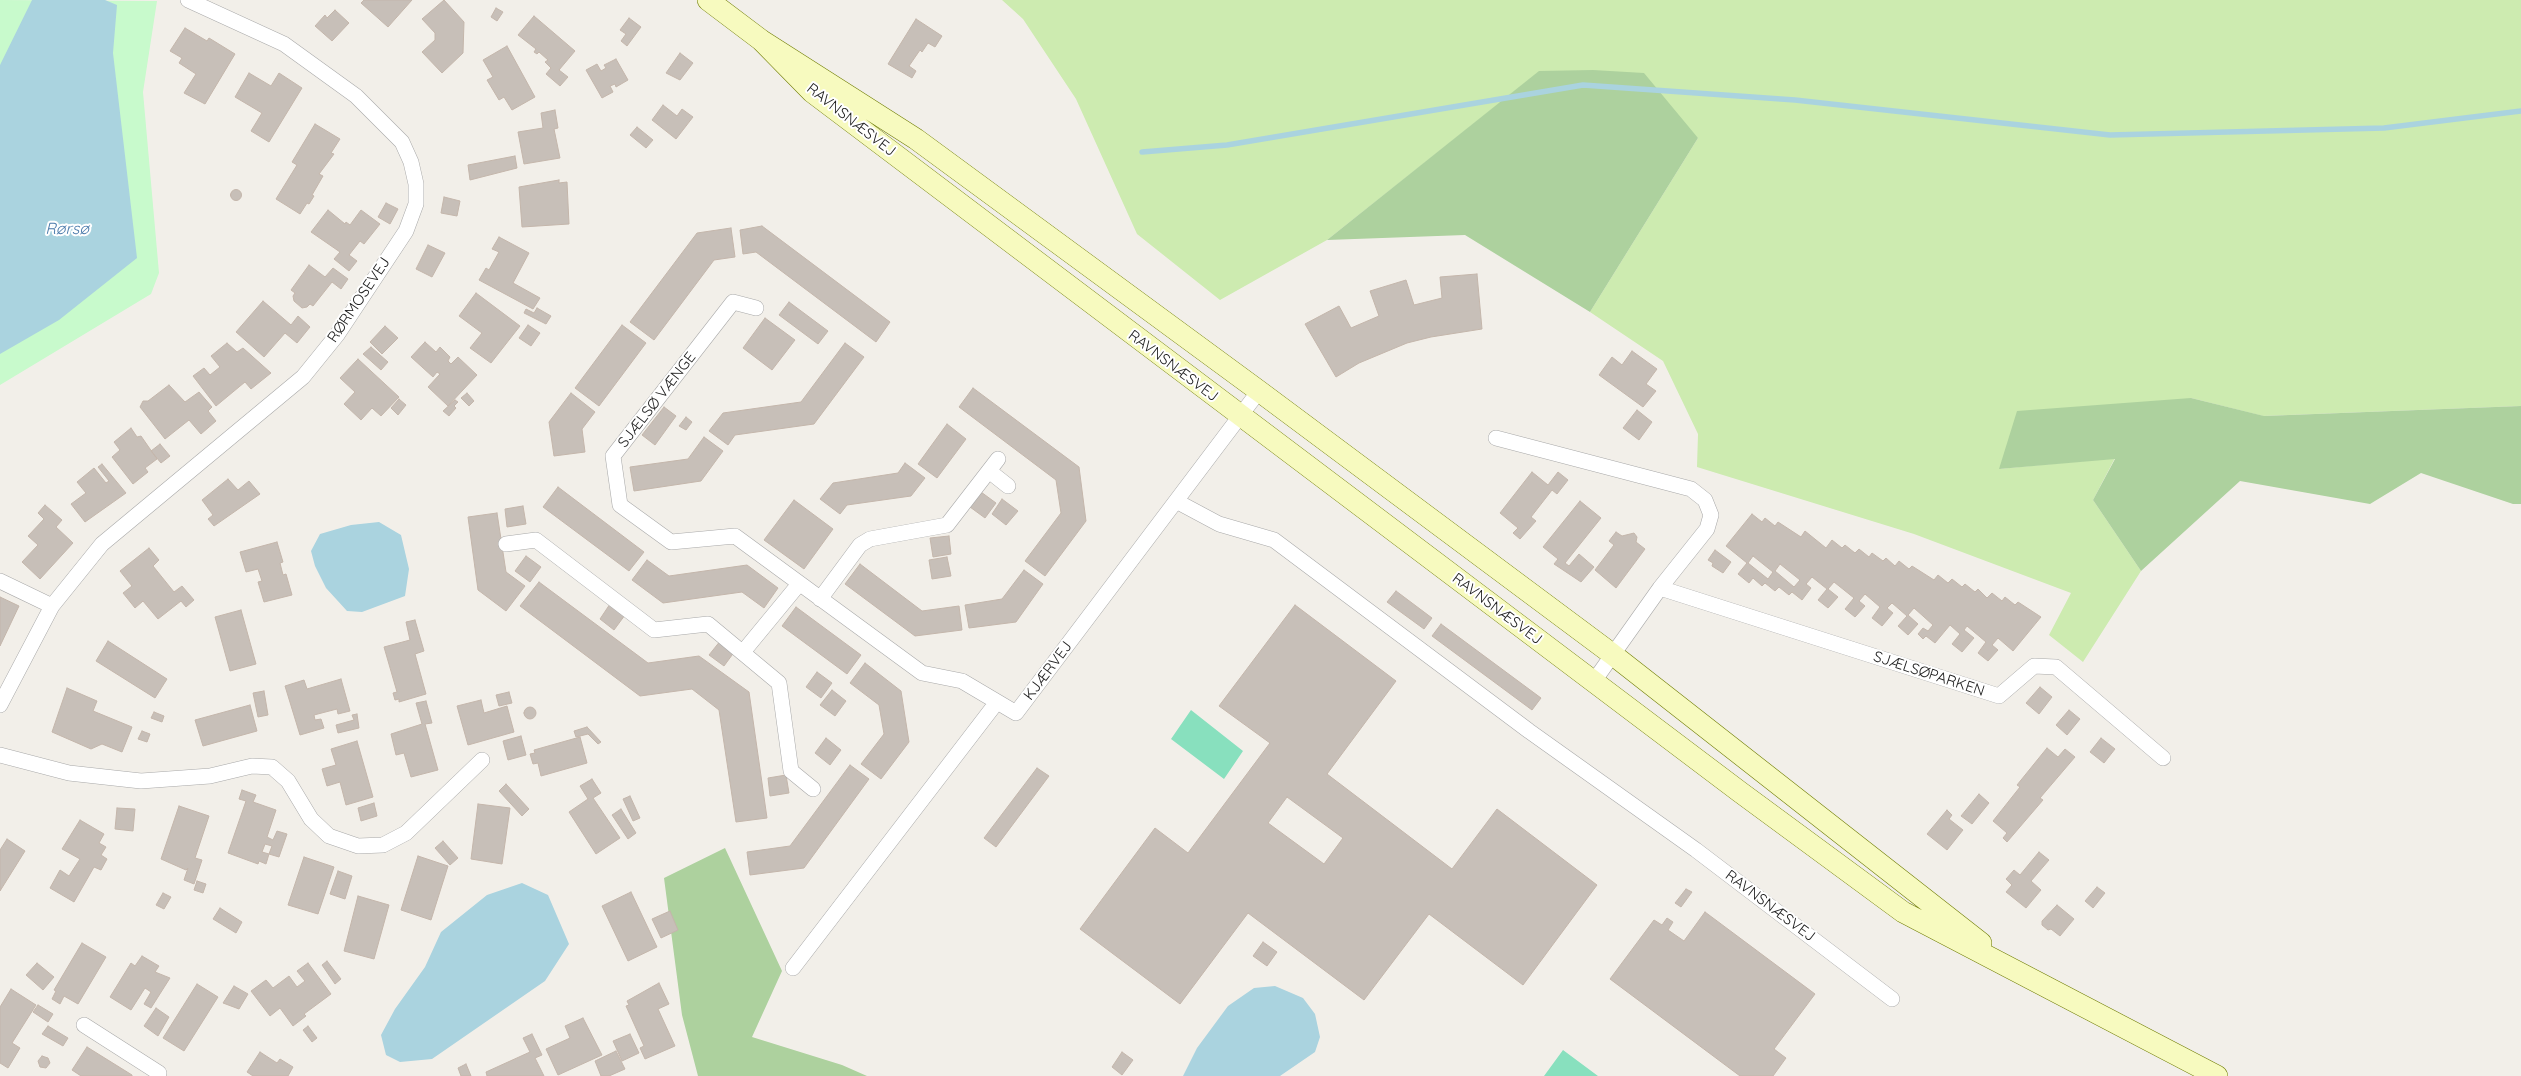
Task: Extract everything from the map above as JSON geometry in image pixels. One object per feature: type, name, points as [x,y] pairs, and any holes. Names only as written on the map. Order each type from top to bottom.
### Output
[{"type":"main road","name":"RAVNSNÆSVEJ","points":[[708,0],[761,40],[916,140],[1259,391],[1612,654],[1919,892],[2021,975]]},
{"type":"main road","name":"RAVNSNÆSVEJ","points":[[761,40],[812,92],[1239,416],[1903,912],[2217,1076]]},
{"type":"street","name":"RØRMOSEVEJ","points":[[0,705],[52,606],[102,544],[303,377],[338,335],[406,231],[416,204],[416,184],[411,162],[402,142],[356,96],[284,44],[188,0]]},
{"type":"street","name":"SJÆLSØ VÆNGE","points":[[756,308],[733,302],[613,456],[620,506],[671,542],[735,536],[922,673],[962,681],[997,702]]},
{"type":"street","name":"KJÆRVEJ","points":[[997,702],[1016,713],[1259,391]]},
{"type":"street","points":[[1496,438],[1691,489],[1705,500],[1711,515],[1707,529],[1660,588],[1594,681]]},
{"type":"street","points":[[820,600],[860,545],[870,538],[947,526],[994,465],[1008,486]]},
{"type":"street","name":"RAVNSNÆSVEJ","points":[[1176,501],[1219,524],[1274,540],[1529,731],[1696,850],[1892,999]]},
{"type":"street","points":[[506,544],[536,540],[654,630],[708,624],[779,683],[791,771],[813,789]]},
{"type":"street","points":[[0,581],[52,606]]},
{"type":"street","points":[[743,652],[799,584]]},
{"type":"street","name":"SJÆLSØPARKEN","points":[[1660,588],[1999,696],[2034,666],[2056,667],[2163,758]]},
{"type":"street","points":[[793,968],[997,702]]},
{"type":"street","points":[[0,755],[69,773],[141,781],[210,776],[252,766],[272,767],[288,781],[311,819],[329,836],[358,846],[383,845],[406,833],[482,760]]},
{"type":"street","points":[[84,1025],[159,1073],[157,1076]]},
{"type":"green space","name":"Rørsø","points":[[0,0],[157,1],[143,92],[159,273],[151,294],[0,385]]},
{"type":"green space","points":[[1002,0],[2521,0],[2521,406],[2263,416],[2191,398],[1999,469],[2115,458],[2093,500],[2141,571],[2083,662],[2049,635],[2071,593],[1914,534],[1697,467],[1698,434],[1663,361],[1590,312],[1698,138],[1539,72],[1327,240],[1220,300],[1137,234],[1076,99],[1023,19]]},
{"type":"green space","points":[[1593,70],[1644,73],[1698,138],[1590,312],[1465,235],[1327,240],[1539,71]]},
{"type":"green space","points":[[2191,398],[2264,416],[2521,406],[2521,504],[2513,504],[2421,473],[2370,504],[2240,481],[2141,571],[2093,500],[2115,459],[1999,469],[2017,411]]},
{"type":"green space","points":[[1191,710],[1243,751],[1224,779],[1171,739]]},
{"type":"green space","points":[[725,848],[782,971],[752,1037],[842,1065],[867,1076],[698,1076],[682,1015],[664,878]]},
{"type":"green space","points":[[1563,1050],[1598,1076],[1544,1076]]},
{"type":"water","name":"Rørsø","points":[[32,0],[105,0],[117,5],[113,53],[137,258],[59,320],[0,354],[0,65]]},
{"type":"water","points":[[379,522],[401,535],[409,569],[405,596],[362,612],[347,611],[326,588],[315,566],[311,551],[320,534],[351,525]]},
{"type":"water","points":[[522,883],[548,895],[569,944],[545,981],[432,1059],[400,1062],[386,1055],[381,1035],[395,1009],[425,967],[441,932],[487,895]]},
{"type":"water","points":[[1275,986],[1303,998],[1315,1014],[1320,1037],[1315,1052],[1280,1076],[1183,1076],[1197,1048],[1228,1006],[1254,988]]},
{"type":"building","points":[[364,0],[412,0],[388,27],[361,3]]},
{"type":"building","points":[[444,0],[464,22],[463,53],[442,73],[422,52],[435,40],[435,33],[422,19]]},
{"type":"building","points":[[496,8],[503,12],[497,21],[491,17]]},
{"type":"building","points":[[335,10],[349,23],[332,41],[315,26],[325,15],[327,18]]},
{"type":"building","points":[[534,16],[575,51],[559,70],[568,77],[560,86],[546,74],[551,68],[545,62],[548,60],[539,52],[537,54],[534,52],[536,49],[518,35]]},
{"type":"building","points":[[629,18],[641,27],[627,46],[621,41],[626,34],[620,30]]},
{"type":"building","points":[[916,19],[942,36],[935,47],[928,43],[922,52],[920,50],[909,66],[916,71],[912,78],[888,64]]},
{"type":"building","points":[[185,28],[207,41],[209,38],[235,54],[205,104],[184,93],[196,74],[179,63],[182,58],[170,51]]},
{"type":"building","points":[[507,46],[535,97],[512,110],[504,97],[499,100],[487,80],[493,77],[483,60]]},
{"type":"building","points":[[680,53],[693,63],[680,80],[666,73]]},
{"type":"building","points":[[616,59],[628,80],[616,87],[615,84],[610,86],[613,92],[602,98],[586,70],[597,64],[601,71],[606,68],[604,65]]},
{"type":"building","points":[[249,73],[271,86],[279,73],[302,88],[269,142],[251,131],[262,113],[235,97]]},
{"type":"building","points":[[663,105],[677,116],[682,109],[693,117],[676,139],[652,120]]},
{"type":"building","points":[[555,110],[558,128],[554,129],[560,158],[524,164],[518,132],[543,128],[541,113]]},
{"type":"building","points":[[315,124],[340,139],[331,153],[334,154],[319,174],[323,176],[312,195],[314,196],[300,214],[276,199],[297,165],[292,162]]},
{"type":"building","points":[[637,127],[653,140],[646,148],[630,135]]},
{"type":"building","points":[[515,156],[517,168],[470,180],[468,165]]},
{"type":"building","points":[[559,180],[559,183],[567,182],[569,224],[522,227],[519,187]]},
{"type":"building","points":[[234,190],[238,190],[241,195],[240,199],[234,200],[231,197],[231,193]]},
{"type":"building","points":[[444,197],[460,201],[457,216],[441,213]]},
{"type":"building","points":[[386,203],[398,209],[390,224],[378,217]]},
{"type":"building","points":[[328,210],[345,224],[346,222],[350,225],[361,210],[380,224],[364,244],[360,241],[349,255],[357,261],[349,271],[334,259],[340,252],[311,232]]},
{"type":"building","points":[[762,226],[890,322],[876,342],[756,252],[743,254],[740,230]]},
{"type":"building","points":[[731,228],[735,257],[714,260],[654,340],[630,322],[697,233]]},
{"type":"building","points":[[499,237],[529,253],[513,283],[540,298],[533,309],[479,280],[486,268],[489,270],[499,252],[492,249]]},
{"type":"building","points":[[428,245],[445,253],[432,277],[416,269]]},
{"type":"building","points":[[309,265],[325,277],[333,268],[348,279],[341,289],[332,282],[313,306],[310,304],[302,308],[294,301],[293,296],[295,293],[291,290]]},
{"type":"building","points":[[1477,274],[1482,329],[1407,343],[1359,363],[1336,377],[1305,324],[1339,306],[1351,328],[1379,316],[1370,291],[1406,280],[1414,305],[1442,298],[1440,277]]},
{"type":"building","points":[[476,293],[520,326],[491,363],[470,348],[482,333],[459,316]]},
{"type":"building","points":[[263,301],[291,325],[298,316],[310,327],[297,343],[285,333],[264,357],[236,332]]},
{"type":"building","points":[[789,302],[828,331],[818,344],[779,315]]},
{"type":"building","points":[[537,308],[551,316],[546,324],[524,313],[526,309],[534,313]]},
{"type":"building","points":[[765,318],[795,340],[772,370],[743,348]]},
{"type":"building","points":[[528,325],[540,333],[531,346],[519,338]]},
{"type":"building","points":[[622,325],[646,343],[599,406],[575,388]]},
{"type":"building","points":[[385,326],[398,338],[382,354],[370,342]]},
{"type":"building","points":[[425,342],[436,352],[440,347],[450,357],[448,361],[451,364],[458,357],[477,375],[448,406],[428,387],[440,374],[437,372],[433,377],[411,357]]},
{"type":"building","points":[[227,343],[237,352],[243,348],[271,373],[251,389],[245,382],[216,406],[193,376],[204,368],[210,375],[220,367],[211,356]]},
{"type":"building","points":[[845,343],[864,357],[814,424],[735,435],[728,445],[709,431],[723,413],[801,402]]},
{"type":"building","points":[[371,347],[388,362],[381,370],[363,354]]},
{"type":"building","points":[[1632,351],[1657,369],[1646,384],[1656,391],[1643,407],[1599,375],[1612,357],[1622,365]]},
{"type":"building","points":[[358,359],[399,397],[381,416],[372,408],[361,420],[344,404],[355,392],[340,378]]},
{"type":"building","points":[[169,385],[185,402],[199,392],[212,407],[208,411],[216,421],[201,434],[189,420],[165,439],[140,407],[143,401],[148,401]]},
{"type":"building","points":[[973,388],[1079,467],[1086,521],[1045,576],[1025,561],[1061,513],[1056,480],[959,407]]},
{"type":"building","points":[[467,393],[474,401],[469,406],[461,398]]},
{"type":"building","points":[[571,393],[595,412],[582,429],[585,452],[554,456],[549,422]]},
{"type":"building","points":[[399,399],[406,405],[398,415],[391,408]]},
{"type":"building","points":[[455,400],[458,402],[454,406],[456,408],[449,416],[443,411]]},
{"type":"building","points":[[664,407],[676,416],[655,445],[642,435]]},
{"type":"building","points":[[1637,410],[1652,422],[1639,440],[1623,428]]},
{"type":"building","points":[[686,417],[692,422],[686,430],[679,426]]},
{"type":"building","points":[[947,424],[966,439],[937,478],[918,464]]},
{"type":"building","points":[[131,428],[137,437],[141,436],[157,459],[145,468],[148,472],[133,484],[112,457],[120,450],[114,442]]},
{"type":"building","points":[[704,437],[723,451],[701,481],[634,491],[630,467],[688,459]]},
{"type":"building","points":[[160,444],[170,456],[161,463],[151,451]]},
{"type":"building","points":[[905,463],[925,478],[911,496],[847,505],[840,514],[820,499],[833,483],[898,473]]},
{"type":"building","points":[[102,464],[126,493],[85,522],[71,504],[86,493],[77,482],[94,468],[106,483],[109,481],[98,467]]},
{"type":"building","points":[[1532,472],[1548,485],[1558,472],[1568,480],[1557,494],[1552,490],[1531,517],[1536,521],[1520,539],[1513,533],[1518,528],[1500,513]]},
{"type":"building","points":[[228,479],[238,490],[249,481],[260,494],[214,526],[208,519],[213,515],[202,500]]},
{"type":"building","points":[[558,487],[644,552],[629,571],[543,507]]},
{"type":"building","points":[[981,492],[996,503],[985,518],[970,507]]},
{"type":"building","points":[[1002,499],[1018,511],[1006,525],[992,514]]},
{"type":"building","points":[[794,500],[833,529],[804,569],[764,540]]},
{"type":"building","points":[[1580,501],[1601,518],[1565,563],[1569,566],[1579,554],[1594,567],[1581,582],[1554,564],[1558,559],[1543,547]]},
{"type":"building","points":[[45,505],[62,520],[56,527],[73,543],[40,579],[22,562],[38,545],[28,536],[44,519],[38,513]]},
{"type":"building","points":[[523,506],[526,524],[507,527],[505,509]]},
{"type":"building","points":[[497,513],[506,572],[525,586],[506,611],[478,590],[468,517]]},
{"type":"building","points":[[1752,514],[1762,522],[1765,518],[1775,526],[1778,522],[1801,537],[1805,531],[1826,548],[1832,540],[1842,548],[1845,545],[1855,553],[1859,549],[1869,557],[1872,553],[1883,561],[1886,558],[1895,566],[1899,561],[1909,569],[1912,566],[1934,580],[1938,575],[1948,583],[1952,579],[1962,587],[1965,584],[1975,592],[1978,589],[1987,598],[1992,593],[2002,601],[2005,597],[2015,605],[2018,602],[2041,617],[2013,651],[1998,638],[1992,645],[1998,650],[1988,661],[1978,653],[1986,642],[1967,626],[1964,630],[1974,638],[1962,652],[1952,644],[1960,634],[1950,625],[1935,643],[1926,636],[1923,639],[1918,634],[1923,628],[1928,631],[1933,625],[1914,608],[1908,615],[1918,624],[1908,635],[1898,626],[1907,616],[1892,603],[1887,608],[1893,613],[1882,626],[1872,618],[1880,607],[1865,594],[1859,601],[1865,606],[1855,617],[1845,609],[1854,598],[1834,582],[1828,589],[1838,597],[1828,608],[1818,600],[1827,589],[1812,577],[1806,584],[1811,588],[1802,600],[1792,592],[1789,595],[1779,587],[1775,591],[1765,583],[1762,586],[1753,578],[1749,583],[1738,574],[1747,563],[1726,546]],"holes":[[[1753,556],[1773,572],[1768,579],[1748,563]],[[1780,564],[1800,580],[1794,587],[1775,571]]]},
{"type":"building","points":[[1616,532],[1622,536],[1634,533],[1637,537],[1636,542],[1645,549],[1616,588],[1595,570],[1614,545],[1609,541]]},
{"type":"building","points":[[949,536],[951,554],[933,557],[930,538]]},
{"type":"building","points":[[277,542],[283,562],[280,563],[283,575],[286,574],[292,595],[264,602],[258,582],[262,581],[258,569],[246,572],[240,552]]},
{"type":"building","points":[[149,548],[159,560],[153,566],[174,592],[182,586],[194,600],[186,607],[181,601],[158,619],[143,601],[135,608],[123,593],[132,586],[120,571]]},
{"type":"building","points":[[1715,550],[1731,562],[1723,573],[1712,566],[1713,563],[1708,560]]},
{"type":"building","points":[[526,556],[541,567],[530,582],[515,571]]},
{"type":"building","points":[[947,557],[951,576],[932,579],[929,560]]},
{"type":"building","points":[[647,560],[669,576],[747,565],[778,588],[764,608],[742,592],[663,603],[632,580]]},
{"type":"building","points":[[860,564],[922,611],[959,606],[962,630],[915,636],[845,584]]},
{"type":"building","points":[[1024,570],[1043,584],[1016,622],[969,628],[965,605],[1002,599]]},
{"type":"building","points":[[539,582],[648,663],[699,656],[749,692],[767,818],[736,822],[719,710],[692,689],[640,696],[520,606]]},
{"type":"building","points":[[1396,591],[1432,618],[1424,629],[1387,602]]},
{"type":"building","points":[[0,597],[19,606],[0,646]]},
{"type":"building","points":[[610,604],[625,615],[614,630],[600,619]]},
{"type":"building","points":[[1295,605],[1396,681],[1327,774],[1452,869],[1497,809],[1597,885],[1523,985],[1429,914],[1364,1000],[1248,913],[1180,1004],[1080,929],[1155,828],[1188,853],[1270,743],[1219,706]],"holes":[[[1287,797],[1343,838],[1324,864],[1268,823]]]},
{"type":"building","points":[[796,607],[861,655],[847,674],[782,626]]},
{"type":"building","points":[[241,610],[256,664],[230,671],[215,617]]},
{"type":"building","points":[[415,620],[424,651],[415,654],[426,694],[399,702],[399,699],[395,700],[393,693],[397,692],[384,647],[410,640],[406,622]]},
{"type":"building","points":[[1441,624],[1541,698],[1532,710],[1432,636]]},
{"type":"building","points":[[721,640],[735,651],[724,666],[709,655]]},
{"type":"building","points":[[108,641],[167,679],[155,698],[96,661]]},
{"type":"building","points":[[865,663],[901,691],[909,742],[881,779],[861,764],[884,734],[879,705],[850,683]]},
{"type":"building","points":[[817,672],[832,683],[821,698],[806,687]]},
{"type":"building","points":[[341,679],[350,711],[338,714],[337,709],[314,715],[315,720],[321,719],[324,728],[300,735],[285,686],[304,680],[307,689]]},
{"type":"building","points":[[2040,687],[2052,697],[2039,714],[2026,703]]},
{"type":"building","points":[[67,688],[97,701],[93,711],[132,727],[122,752],[102,744],[91,749],[52,732]]},
{"type":"building","points":[[832,690],[846,701],[835,716],[820,705]]},
{"type":"building","points":[[264,691],[268,715],[258,717],[253,693]]},
{"type":"building","points":[[509,692],[512,703],[499,706],[496,695]]},
{"type":"building","points":[[481,700],[484,713],[507,706],[514,732],[468,745],[457,706]]},
{"type":"building","points":[[426,701],[432,723],[425,724],[438,770],[411,777],[404,753],[396,755],[391,734],[422,724],[416,703]]},
{"type":"building","points":[[250,705],[257,731],[203,746],[195,720]]},
{"type":"building","points":[[528,707],[532,707],[536,713],[532,719],[528,719],[524,715],[524,711]]},
{"type":"building","points":[[2069,710],[2080,719],[2067,735],[2056,725]]},
{"type":"building","points":[[154,712],[164,716],[162,722],[151,718]]},
{"type":"building","points":[[357,714],[359,728],[338,733],[336,725],[354,720],[352,715]]},
{"type":"building","points":[[587,727],[601,742],[598,744],[588,734],[576,737],[574,731]]},
{"type":"building","points":[[142,731],[150,734],[147,742],[138,739]]},
{"type":"building","points":[[521,736],[526,755],[508,760],[503,741]]},
{"type":"building","points":[[580,737],[587,763],[541,776],[538,763],[533,764],[530,754],[535,753],[534,750]]},
{"type":"building","points":[[826,738],[841,750],[830,765],[815,753]]},
{"type":"building","points":[[2101,738],[2115,749],[2104,763],[2090,752]]},
{"type":"building","points":[[357,741],[373,797],[346,805],[340,782],[327,786],[322,769],[336,765],[331,749]]},
{"type":"building","points":[[2047,748],[2058,757],[2065,749],[2075,757],[2040,798],[2043,800],[2007,842],[2003,838],[2007,833],[1993,821],[2020,787],[2017,785]]},
{"type":"building","points":[[850,765],[869,779],[804,868],[750,875],[747,852],[790,846]]},
{"type":"building","points":[[1037,768],[1049,776],[996,847],[984,838]]},
{"type":"building","points":[[786,775],[789,793],[770,796],[768,778]]},
{"type":"building","points":[[592,779],[601,793],[593,798],[620,838],[596,854],[569,812],[588,799],[580,786]]},
{"type":"building","points":[[506,784],[529,809],[522,816],[499,791]]},
{"type":"building","points":[[242,790],[256,795],[253,802],[276,810],[267,837],[273,840],[277,831],[287,834],[279,857],[269,854],[266,864],[259,861],[258,864],[228,853],[246,801],[239,799]],"holes":[[[265,844],[272,846],[269,854],[262,852]]]},
{"type":"building","points":[[1979,794],[1989,803],[1972,824],[1961,816]]},
{"type":"building","points":[[630,796],[640,818],[633,821],[623,799]]},
{"type":"building","points":[[374,803],[377,816],[361,821],[358,808]]},
{"type":"building","points":[[478,804],[510,808],[502,864],[471,859]]},
{"type":"building","points":[[179,806],[209,816],[195,858],[202,860],[194,884],[184,880],[188,868],[186,870],[161,859]]},
{"type":"building","points":[[117,808],[135,809],[133,831],[115,829]]},
{"type":"building","points":[[621,809],[636,833],[628,839],[612,815]]},
{"type":"building","points":[[1947,810],[1952,815],[1949,819],[1963,830],[1947,850],[1927,834]]},
{"type":"building","points":[[80,820],[104,834],[99,843],[106,847],[101,855],[107,859],[101,870],[94,867],[74,902],[50,888],[60,870],[69,876],[80,859],[62,849]]},
{"type":"building","points":[[7,839],[25,851],[0,891],[0,850]]},
{"type":"building","points":[[443,841],[458,858],[450,865],[435,848]]},
{"type":"building","points":[[2039,852],[2049,860],[2031,881],[2041,890],[2026,908],[2006,892],[2012,885],[2006,879],[2014,870],[2020,875]]},
{"type":"building","points":[[418,856],[448,866],[431,920],[401,910]]},
{"type":"building","points":[[304,857],[334,867],[318,914],[288,905]]},
{"type":"building","points":[[338,871],[352,876],[345,899],[330,894]]},
{"type":"building","points":[[197,881],[206,884],[203,893],[194,890]]},
{"type":"building","points":[[2097,887],[2105,893],[2093,908],[2085,901]]},
{"type":"building","points":[[1686,889],[1692,892],[1681,907],[1675,903]]},
{"type":"building","points":[[631,892],[657,947],[628,961],[602,906]]},
{"type":"building","points":[[163,893],[171,897],[164,909],[156,905]]},
{"type":"building","points":[[358,896],[389,905],[374,959],[344,951]]},
{"type":"building","points":[[2057,905],[2074,919],[2060,936],[2042,925],[2042,921]]},
{"type":"building","points":[[220,908],[242,922],[236,933],[213,919]]},
{"type":"building","points":[[670,911],[678,930],[661,938],[652,919]]},
{"type":"building","points":[[1705,912],[1815,994],[1774,1049],[1786,1058],[1773,1076],[1740,1076],[1610,979],[1654,920],[1662,925],[1667,918],[1673,922],[1668,930],[1684,941]]},
{"type":"building","points":[[1263,942],[1277,952],[1267,966],[1253,956]]},
{"type":"building","points":[[82,943],[106,957],[78,1004],[64,996],[60,1004],[52,999],[56,991],[54,990]]},
{"type":"building","points":[[142,956],[159,966],[155,972],[170,978],[151,1008],[144,1004],[151,992],[145,988],[131,1010],[110,997],[131,963],[135,966]]},
{"type":"building","points":[[327,961],[341,979],[335,984],[322,965]]},
{"type":"building","points":[[37,963],[54,977],[43,990],[26,975]]},
{"type":"building","points":[[308,963],[331,994],[304,1014],[306,1016],[293,1026],[280,1008],[270,1016],[251,991],[266,980],[273,988],[289,976],[297,987],[305,981],[297,971]]},
{"type":"building","points":[[659,983],[669,1004],[658,1009],[675,1046],[645,1059],[640,1048],[644,1046],[626,1006],[629,1005],[627,1001]]},
{"type":"building","points":[[197,984],[218,997],[184,1051],[163,1038]]},
{"type":"building","points":[[234,986],[248,994],[239,1009],[223,1003]]},
{"type":"building","points":[[11,989],[36,1005],[12,1043],[20,1048],[8,1068],[0,1063],[0,1007]]},
{"type":"building","points":[[38,1005],[53,1014],[48,1022],[33,1012]]},
{"type":"building","points":[[156,1008],[169,1017],[158,1036],[144,1026]]},
{"type":"building","points":[[583,1018],[602,1055],[558,1075],[546,1049],[570,1038],[565,1026]]},
{"type":"building","points":[[48,1026],[68,1038],[63,1046],[42,1034]]},
{"type":"building","points":[[308,1026],[317,1038],[312,1042],[303,1030]]},
{"type":"building","points":[[532,1034],[542,1055],[535,1058],[544,1076],[487,1076],[486,1072],[530,1052],[523,1038]]},
{"type":"building","points":[[630,1034],[639,1053],[622,1061],[613,1041]]},
{"type":"building","points":[[87,1047],[132,1076],[81,1076],[72,1070]]},
{"type":"building","points":[[616,1051],[625,1069],[609,1076],[601,1076],[595,1061]]},
{"type":"building","points":[[260,1052],[277,1063],[280,1059],[293,1067],[288,1076],[253,1076],[247,1072]]},
{"type":"building","points":[[1122,1052],[1133,1060],[1122,1075],[1112,1067]]},
{"type":"building","points":[[42,1056],[48,1058],[50,1063],[46,1068],[40,1067],[38,1061]]},
{"type":"building","points":[[466,1064],[471,1076],[461,1076],[458,1068]]},
{"type":"waterway","points":[[1142,152],[1227,145],[1583,85],[1795,100],[2110,135],[2384,128],[2521,111]]}]
